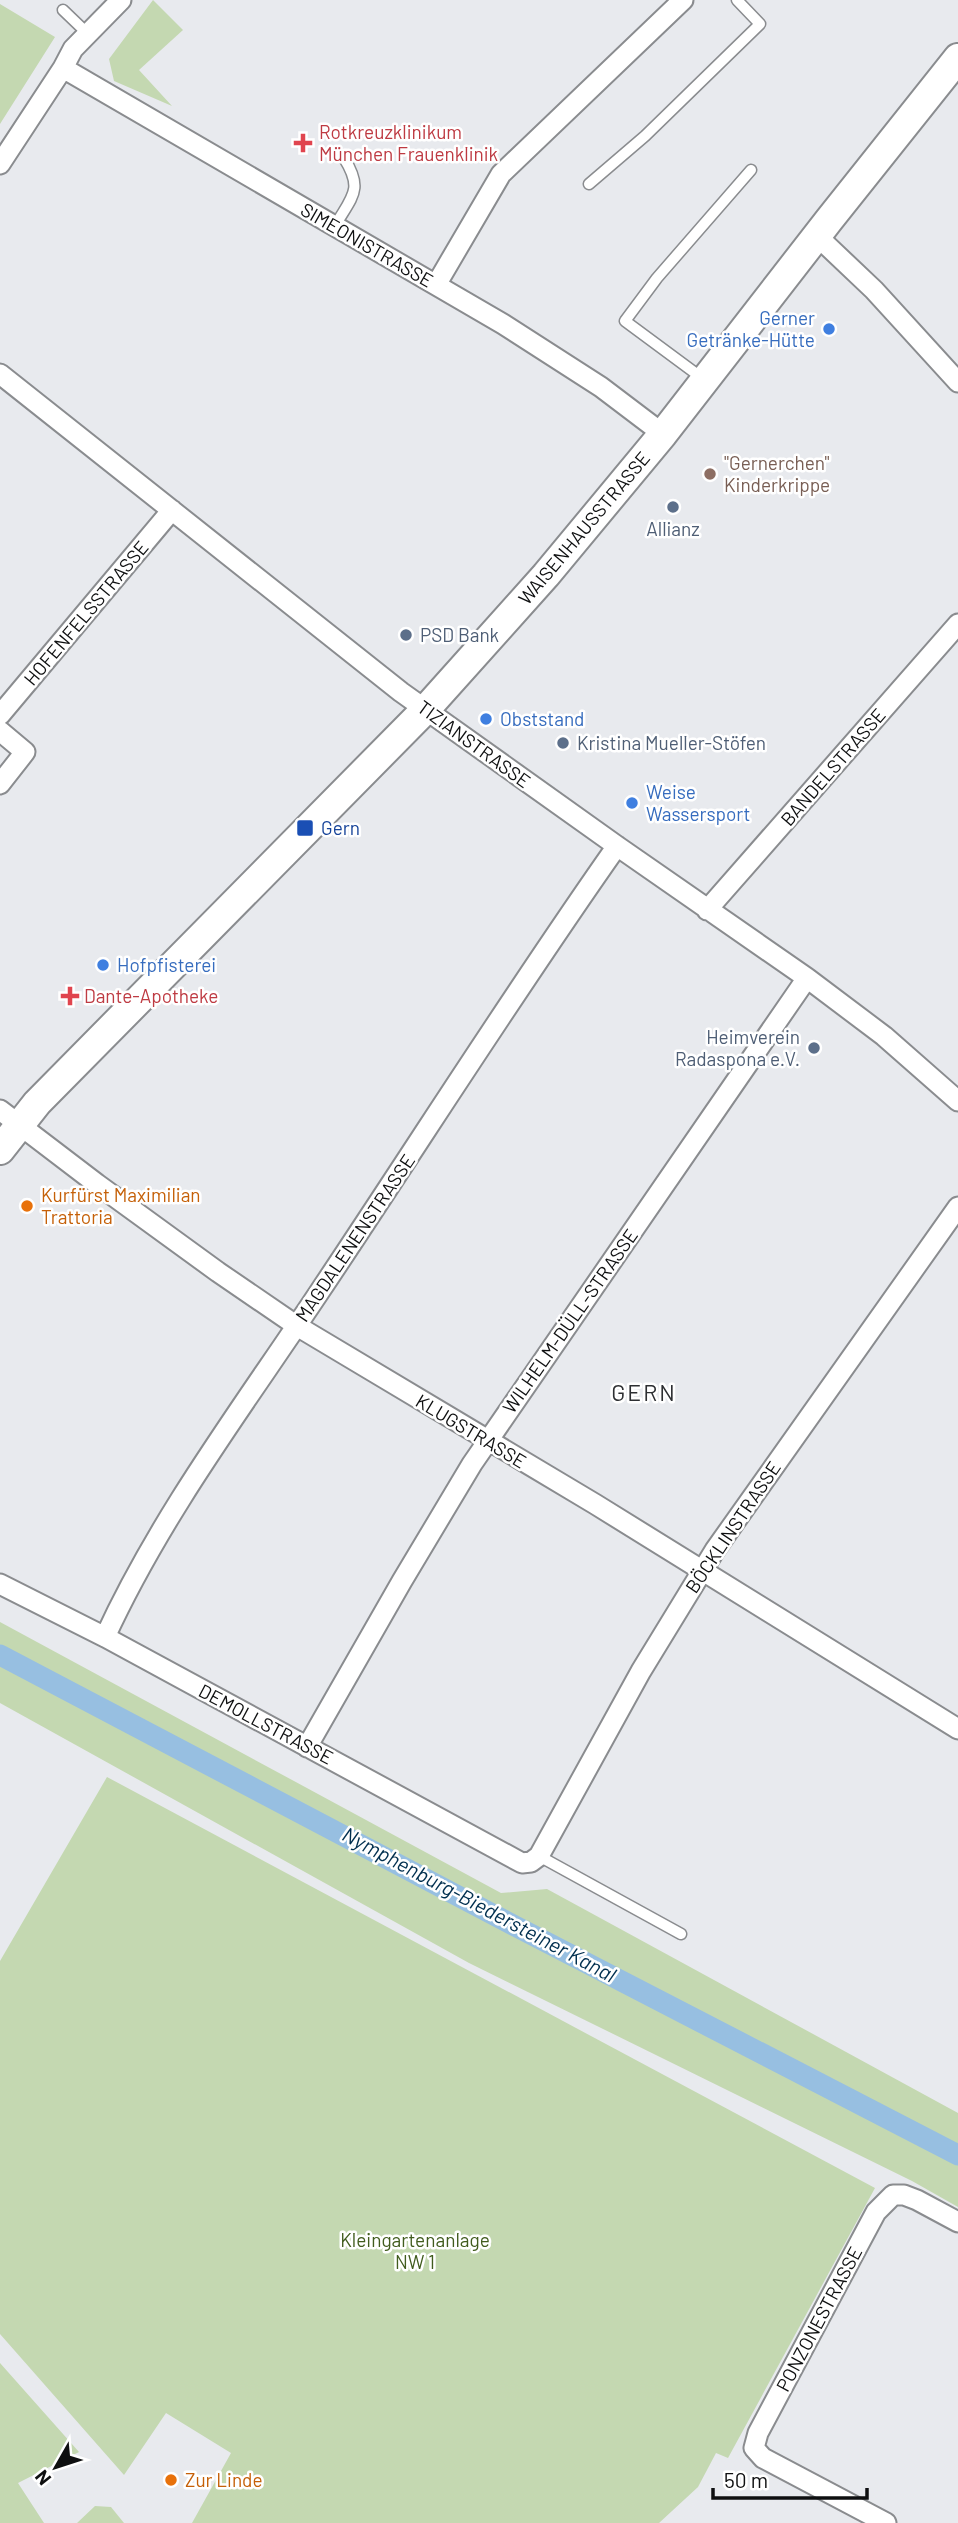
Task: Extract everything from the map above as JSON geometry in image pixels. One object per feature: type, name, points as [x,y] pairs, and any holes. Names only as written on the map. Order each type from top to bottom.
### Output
[{"type":"street","points":[[0,164],[73,50],[121,0]]},
{"type":"street","points":[[436,285],[501,174],[683,0]]},
{"type":"street","name":"WAISENHAUSSTRASSE","points":[[0,1150],[9,1117],[37,1103],[426,709],[546,575],[663,434],[958,58]]},
{"type":"street","name":"SIMEONISTRASSE","points":[[63,68],[503,324],[601,387],[663,434]]},
{"type":"street","points":[[817,235],[874,290],[958,382]]},
{"type":"street","name":"TIZIANSTRASSE","points":[[0,374],[401,692],[807,978],[884,1036],[958,1101]]},
{"type":"street","name":"HOFENFELSSTRASSE","points":[[0,715],[172,510]]},
{"type":"street","name":"BANDELSTRASSE","points":[[707,910],[958,624]]},
{"type":"street","points":[[0,731],[25,752],[0,784]]},
{"type":"street","name":"MAGDALENENSTRASSE","points":[[105,1637],[146,1559],[217,1441],[617,846]]},
{"type":"street","name":"WILHELM-DÜLL-STRASSE","points":[[307,1747],[401,1581],[487,1441],[807,978]]},
{"type":"street","name":"KLUGSTRASSE","points":[[9,1117],[185,1248],[297,1325],[595,1504],[958,1730]]},
{"type":"street","name":"BÖCKLINSTRASSE","points":[[535,1859],[641,1671],[701,1572],[739,1514],[958,1207]]},
{"type":"street","name":"DEMOLLSTRASSE","points":[[0,1584],[105,1637],[522,1863],[535,1859]]},
{"type":"street","name":"PONZONESTRASSE","points":[[886,2523],[763,2458],[754,2448],[758,2433],[876,2212],[893,2195],[904,2195],[958,2222]]},
{"type":"lane","points":[[589,184],[645,136],[760,24],[737,0]]},
{"type":"lane","points":[[63,10],[88,34]]},
{"type":"lane","points":[[335,226],[356,185],[355,175],[344,158]]},
{"type":"lane","points":[[705,381],[625,321],[657,278],[751,170]]},
{"type":"lane","points":[[535,1859],[681,1934]]},
{"type":"green space","points":[[153,0],[183,30],[139,70],[172,106],[114,81],[109,59]]},
{"type":"green space","points":[[0,4],[55,37],[0,124]]},
{"type":"green space","points":[[0,1622],[501,1893],[547,1889],[958,2113],[958,2207],[912,2181],[469,1963],[0,1703]]},
{"type":"green space","name":"Kleingartenanlage NW 1","points":[[107,1777],[875,2188],[728,2458],[716,2453],[698,2487],[659,2523],[192,2523],[231,2453],[166,2413],[124,2475],[0,2334],[0,1961]]},
{"type":"green space","points":[[0,2363],[79,2452],[18,2483],[44,2523],[0,2523]]},
{"type":"green space","points":[[95,2506],[111,2507],[124,2523],[77,2523]]},
{"type":"waterway","name":"Nymphenburg-Biedersteiner Kanal","points":[[0,1655],[958,2155]]},
{"type":"place","name":"Rotkreuzklinikum München Frauenklinik","points":[[303,143]]},
{"type":"place","name":"Gerner Getränke-Hütte","points":[[829,329]]},
{"type":"place","name":"\"Gernerchen\" Kinderkrippe","points":[[710,474]]},
{"type":"place","name":"Allianz","points":[[673,507]]},
{"type":"place","name":"PSD Bank","points":[[406,635]]},
{"type":"place","name":"Obststand","points":[[486,719]]},
{"type":"place","name":"Kristina Mueller-Stöfen","points":[[563,743]]},
{"type":"place","name":"Weise Wassersport","points":[[632,803]]},
{"type":"place","name":"Gern","points":[[305,828]]},
{"type":"place","name":"Hofpfisterei","points":[[103,965]]},
{"type":"place","name":"Dante-Apotheke","points":[[70,996]]},
{"type":"place","name":"Heimverein Radaspona e.V.","points":[[814,1048]]},
{"type":"place","name":"Kurfürst Maximilian Trattoria","points":[[27,1206]]},
{"type":"place","name":"Zur Linde","points":[[171,2480]]},
{"type":"district","name":"GERN","points":[[644,1393]]}]
